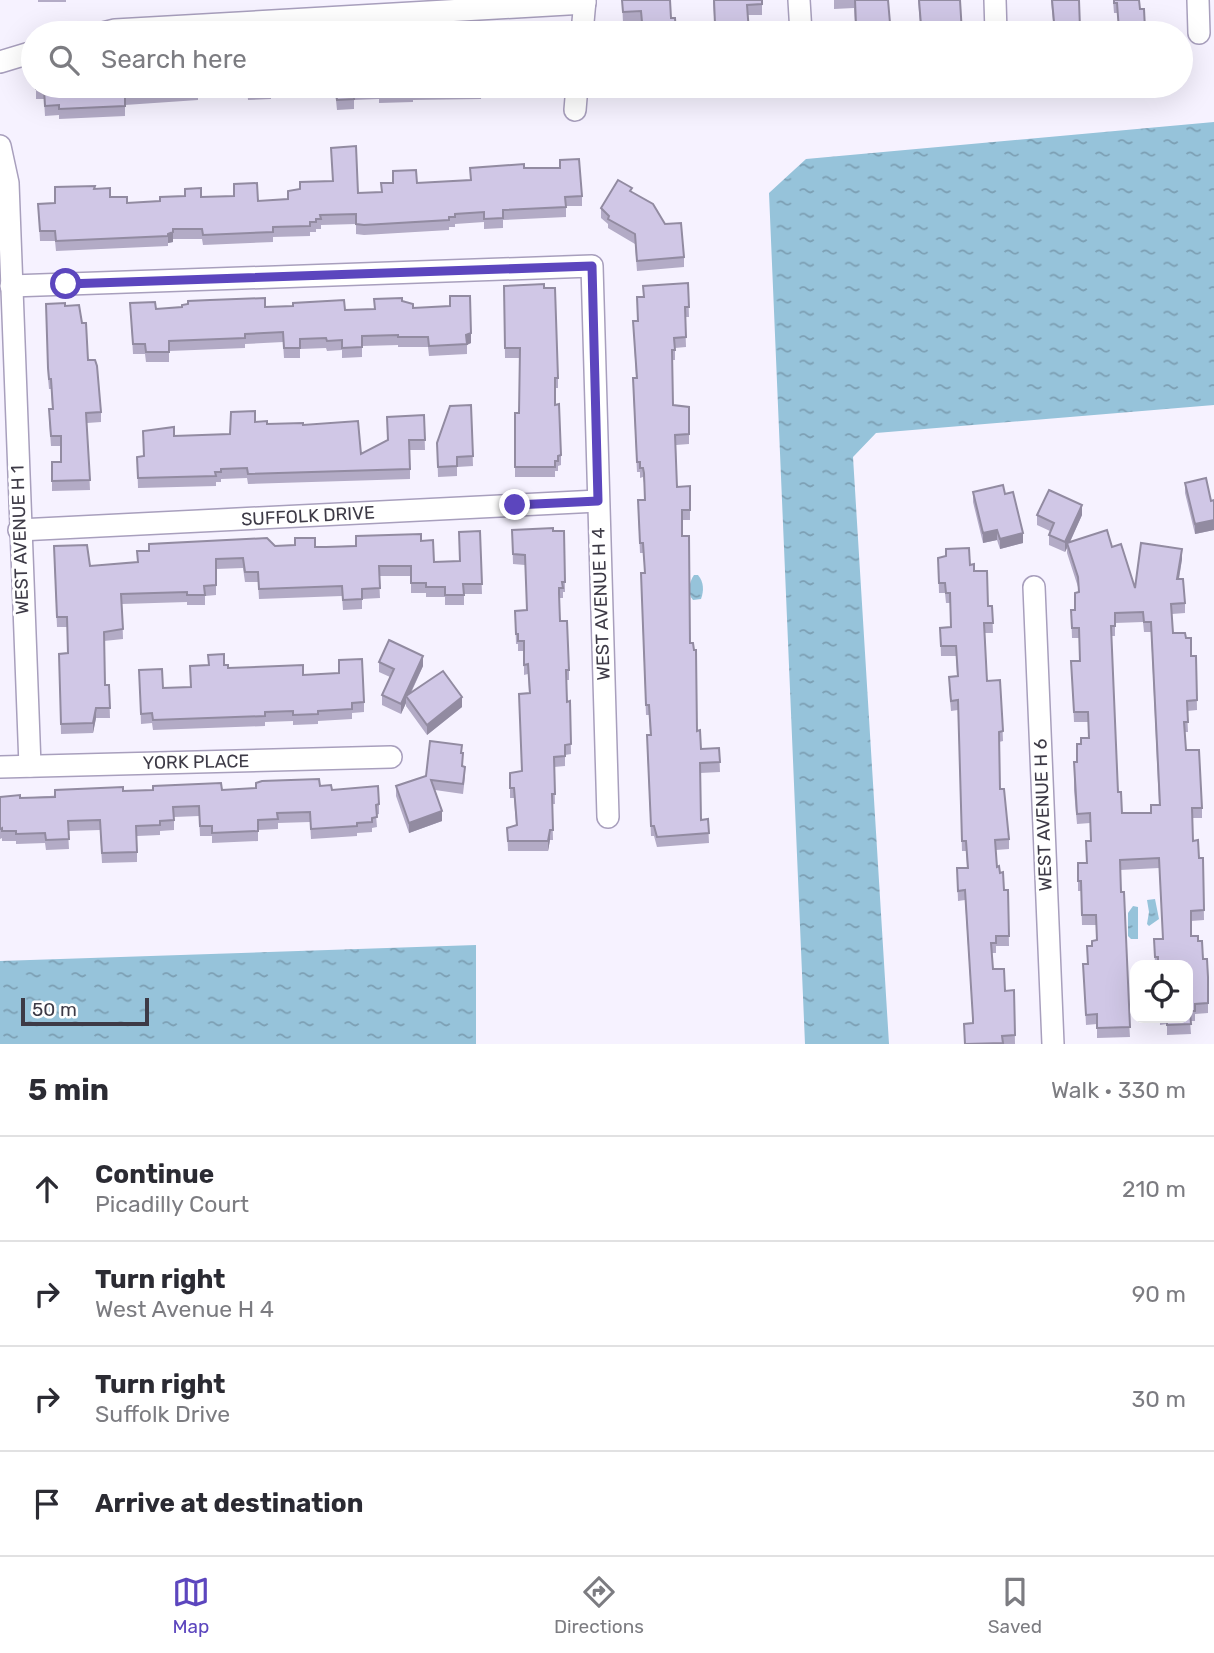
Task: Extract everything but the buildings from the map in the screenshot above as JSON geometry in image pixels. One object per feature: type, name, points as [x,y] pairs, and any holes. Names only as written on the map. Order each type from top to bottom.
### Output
[{"type":"street","points":[[800,0],[801,21]]},
{"type":"street","points":[[995,0],[996,21]]},
{"type":"street","points":[[1198,0],[1199,33]]},
{"type":"street","points":[[261,21],[585,1],[583,21]]},
{"type":"street","points":[[0,62],[21,56]]},
{"type":"street","points":[[575,110],[576,98]]},
{"type":"street","name":"WEST AVENUE H 1","points":[[0,146],[8,183],[30,766]]},
{"type":"street","name":"WEST AVENUE H 4","points":[[11,286],[592,266],[608,817]]},
{"type":"street","name":"SUFFOLK DRIVE","points":[[19,530],[598,501]]},
{"type":"street","name":"WEST AVENUE H 6","points":[[1034,587],[1053,1044]]},
{"type":"street","name":"YORK PLACE","points":[[0,767],[391,757]]},
{"type":"water","points":[[1214,122],[1214,405],[876,433],[853,457],[889,1044],[805,1044],[769,193],[806,159]]},
{"type":"water","points":[[694,575],[700,578],[703,590],[701,599],[693,600],[689,587]]},
{"type":"water","points":[[1155,899],[1159,919],[1149,926],[1147,900]]},
{"type":"water","points":[[1133,906],[1138,907],[1138,939],[1128,936],[1128,913]]},
{"type":"water","points":[[476,945],[476,1044],[0,1044],[0,961]]},
{"type":"route","points":[[66,284],[592,266],[598,501],[515,505]]}]
